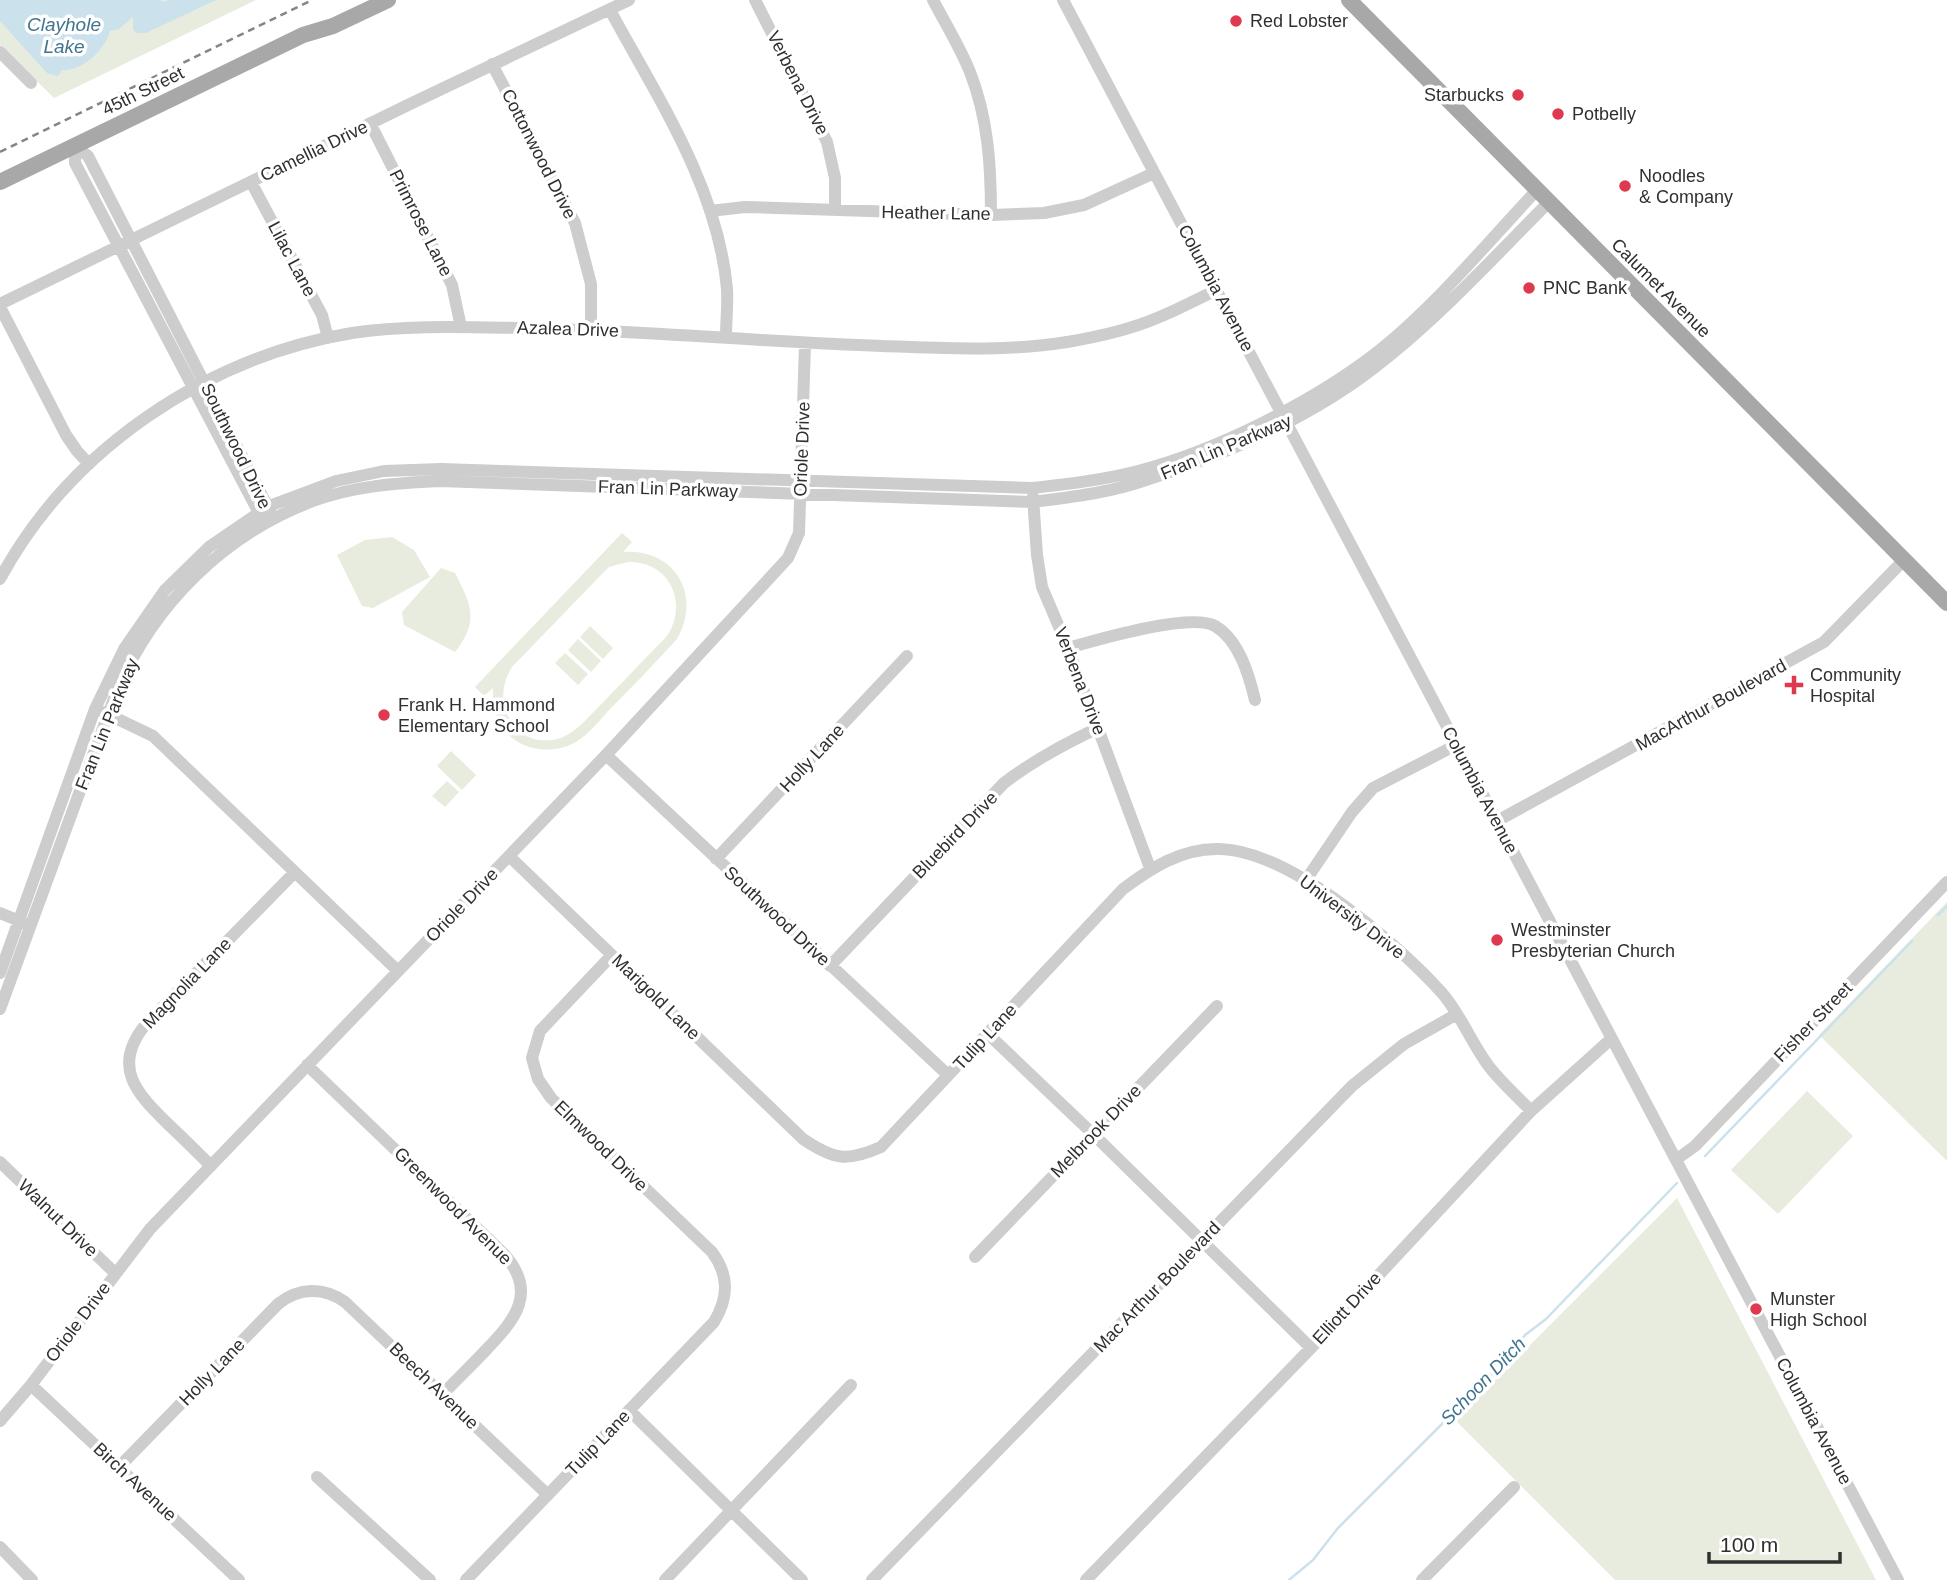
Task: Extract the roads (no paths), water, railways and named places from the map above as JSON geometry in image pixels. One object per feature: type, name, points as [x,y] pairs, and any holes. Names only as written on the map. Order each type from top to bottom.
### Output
[{"type":"main road","name":"45th Street","points":[[303,35],[328,17],[363,0]]},
{"type":"main road","name":"45th Street","points":[[0,182],[303,35],[333,26],[388,0]]},
{"type":"main road","name":"Calumet Avenue","points":[[1349,0],[1947,603]]},
{"type":"street","name":"Camellia Drive","points":[[0,305],[370,123],[629,0]]},
{"type":"street","name":"Verbena Drive","points":[[755,0],[827,142],[835,178],[835,211]]},
{"type":"street","points":[[933,0],[969,70],[983,113],[991,164],[990,215]]},
{"type":"street","name":"Columbia Avenue","points":[[1063,0],[1898,1580]]},
{"type":"street","points":[[610,10],[688,156],[710,211],[727,290],[726,337]]},
{"type":"street","points":[[0,52],[32,83]]},
{"type":"street","name":"Cottonwood Drive","points":[[492,64],[575,223],[591,284],[591,329]]},
{"type":"street","name":"Primrose Lane","points":[[370,123],[452,285],[461,327]]},
{"type":"street","name":"Southwood Drive","points":[[75,146],[75,163],[125,243],[272,522]]},
{"type":"street","name":"Heather Lane","points":[[710,211],[736,207],[990,215],[1044,213],[1084,205],[1154,173]]},
{"type":"street","name":"Lilac Lane","points":[[251,182],[321,315],[328,338]]},
{"type":"street","name":"Fran Lin Parkway","points":[[0,1009],[25,923],[95,709],[124,649],[157,600],[192,562],[264,509],[336,481],[384,471],[441,469],[802,487],[1033,502],[1084,495],[1142,482],[1213,455],[1285,417],[1329,386],[1380,349],[1543,196]]},
{"type":"street","name":"Azalea Drive","points":[[0,579],[4,563],[38,522],[89,464],[136,423],[200,386],[252,361],[328,338],[377,330],[461,327],[591,329],[805,344],[994,350],[1065,342],[1110,333],[1155,319],[1217,290]]},
{"type":"street","points":[[0,305],[66,435],[89,464]]},
{"type":"street","name":"Oriole Drive","points":[[0,1421],[31,1385],[150,1229],[606,755],[788,558],[799,533],[805,344]]},
{"type":"street","name":"Fran Lin Parkway","points":[[0,973],[25,923],[134,654],[174,597],[216,557],[253,531],[314,501],[388,484],[440,481],[1032,488],[1084,482],[1139,471],[1285,417]]},
{"type":"street","name":"Verbena Drive","points":[[1032,488],[1042,587],[1068,648],[1150,868]]},
{"type":"street","name":"MacArthur Boulevard","points":[[1497,821],[1824,642],[1904,560]]},
{"type":"street","points":[[1068,648],[1122,634],[1198,621],[1214,625],[1227,636],[1250,678],[1255,700]]},
{"type":"street","name":"Holly Lane","points":[[716,859],[907,656]]},
{"type":"street","points":[[95,709],[153,736],[398,971]]},
{"type":"street","name":"Bluebird Drive","points":[[830,966],[1004,783],[1060,746],[1098,728]]},
{"type":"street","points":[[1306,880],[1352,812],[1373,788],[1456,745]]},
{"type":"street","name":"Southwood Drive","points":[[606,755],[948,1075]]},
{"type":"street","name":"University Drive","points":[[1150,868],[1180,855],[1219,848],[1260,857],[1306,880],[1397,948],[1444,995],[1491,1069],[1531,1111]]},
{"type":"street","name":"Marigold Lane","points":[[509,856],[803,1139]]},
{"type":"street","name":"Tulip Lane","points":[[803,1139],[826,1154],[859,1157],[881,1147],[1123,889],[1150,868]]},
{"type":"street","name":"Magnolia Lane","points":[[211,1166],[144,1100],[133,1085],[130,1052],[139,1032],[146,1024],[295,873]]},
{"type":"street","name":"Fisher Street","points":[[1677,1159],[1695,1146],[1947,882]]},
{"type":"street","points":[[0,913],[25,923]]},
{"type":"street","name":"Elmwood Drive","points":[[612,955],[540,1031],[532,1058],[538,1079],[551,1098],[712,1252],[724,1275],[724,1301]]},
{"type":"street","name":"Melbrook Drive","points":[[975,1257],[1217,1006]]},
{"type":"street","name":"Mac Arthur Boulevard","points":[[872,1580],[1352,1086],[1404,1044],[1457,1014]]},
{"type":"street","points":[[988,1034],[1311,1348]]},
{"type":"street","name":"Elliott Drive","points":[[1086,1580],[1311,1348],[1531,1111],[1611,1039]]},
{"type":"street","name":"Greenwood Avenue","points":[[307,1065],[503,1253],[519,1275],[520,1300],[511,1324],[442,1395]]},
{"type":"street","name":"Walnut Drive","points":[[0,1162],[115,1273]]},
{"type":"street","name":"Holly Lane","points":[[119,1467],[278,1304],[294,1294],[313,1291]]},
{"type":"street","name":"Beech Avenue","points":[[313,1291],[329,1293],[345,1302],[548,1495]]},
{"type":"street","name":"Tulip Lane","points":[[466,1580],[714,1322],[724,1301]]},
{"type":"street","name":"Birch Avenue","points":[[31,1385],[239,1580]]},
{"type":"street","points":[[665,1580],[851,1385]]},
{"type":"street","points":[[629,1410],[802,1580]]},
{"type":"street","points":[[317,1477],[430,1580]]},
{"type":"street","points":[[1422,1580],[1514,1487]]},
{"type":"street","points":[[0,1547],[32,1580]]},
{"type":"water","name":"Clayhole Lake","points":[[0,0],[216,0],[146,33],[136,33],[133,29],[133,17],[119,29],[110,31],[92,58],[77,67],[61,70],[57,76],[47,73],[0,21]]},
{"type":"waterway","name":"Schoon Ditch","points":[[1938,915],[1947,906]]},
{"type":"waterway","name":"Schoon Ditch","points":[[1705,1156],[1912,941]]},
{"type":"waterway","name":"Schoon Ditch","points":[[1289,1580],[1313,1560],[1338,1528],[1677,1183]]},
{"type":"railway","points":[[0,152],[312,0]]},
{"type":"place","name":"Red Lobster","points":[[1236,21]]},
{"type":"place","name":"Starbucks","points":[[1518,95]]},
{"type":"place","name":"Potbelly","points":[[1558,114]]},
{"type":"place","name":"Noodles & Company","points":[[1625,186]]},
{"type":"place","name":"PNC Bank","points":[[1529,288]]},
{"type":"place","name":"Community Hospital","points":[[1794,685]]},
{"type":"place","name":"Frank H. Hammond Elementary School","points":[[384,715]]},
{"type":"place","name":"Westminster Presbyterian Church","points":[[1497,940]]},
{"type":"place","name":"Munster High School","points":[[1756,1309]]}]
